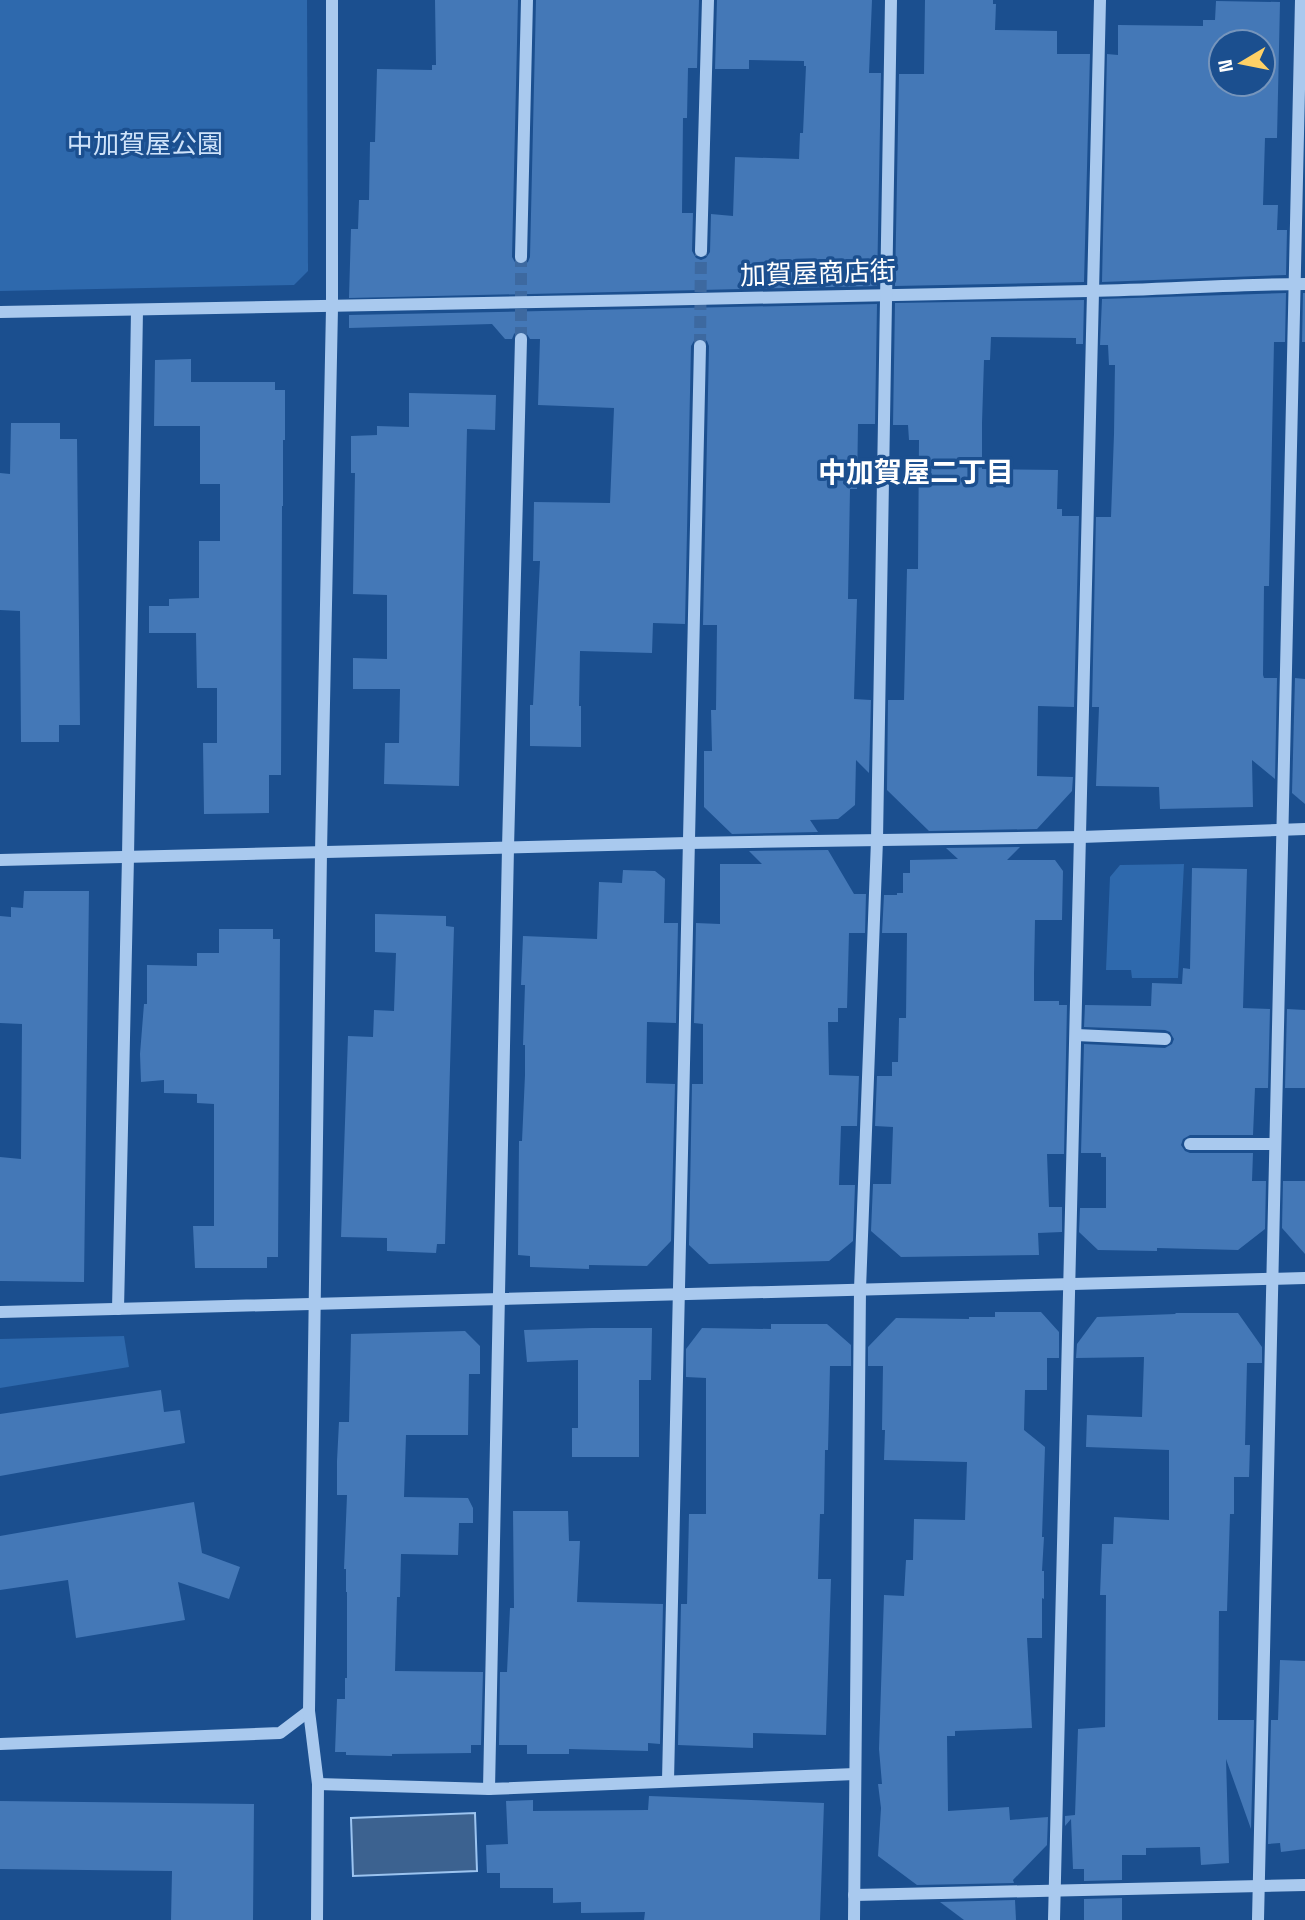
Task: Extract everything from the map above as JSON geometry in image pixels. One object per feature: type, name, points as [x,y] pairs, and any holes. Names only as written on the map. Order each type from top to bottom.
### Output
[{"type":"street","points":[[317,1920],[318,1784],[309,1711],[332,308],[332,0]]},
{"type":"street","points":[[521,257],[527,0]]},
{"type":"street","points":[[701,251],[708,0]]},
{"type":"street","points":[[854,1920],[860,1289],[877,840],[891,0]]},
{"type":"street","points":[[1054,1920],[1100,0]]},
{"type":"street","points":[[1258,1920],[1282,829],[1299,284],[1301,0]]},
{"type":"street","name":"加賀屋商店街","points":[[0,312],[332,308],[1299,284]]},
{"type":"street","points":[[118,1310],[137,310]]},
{"type":"street","points":[[489,1789],[521,339]]},
{"type":"street","points":[[668,1780],[700,346]]},
{"type":"street","points":[[0,860],[1305,830]]},
{"type":"street","points":[[1076,1035],[1165,1039]]},
{"type":"street","points":[[1190,1144],[1275,1144]]},
{"type":"street","points":[[0,1312],[1305,1278]]},
{"type":"street","points":[[0,1744],[280,1733],[309,1711]]},
{"type":"street","points":[[318,1784],[489,1789],[855,1774]]},
{"type":"street","points":[[854,1895],[1305,1885]]},
{"type":"green space","name":"中加賀屋公園","points":[[0,0],[307,0],[308,271],[294,285],[0,291]]},
{"type":"green space","points":[[1184,864],[1178,978],[1132,978],[1131,970],[1106,970],[1110,877],[1120,865]]},
{"type":"green space","points":[[124,1336],[129,1367],[0,1388],[0,1339]]},
{"type":"shaded area","points":[[475,1813],[477,1871],[353,1876],[351,1818]]},
{"type":"building","points":[[435,0],[518,0],[512,257],[516,264],[521,266],[528,262],[530,257],[536,0],[699,0],[697,68],[688,68],[687,118],[683,118],[682,213],[693,213],[692,251],[696,258],[701,260],[710,252],[711,214],[733,216],[735,157],[799,159],[800,133],[803,133],[804,61],[749,60],[749,69],[715,69],[717,0],[872,0],[869,73],[881,73],[877,286],[349,298],[351,229],[358,229],[359,200],[369,200],[370,142],[375,142],[377,69],[432,70],[432,65],[436,65]]},
{"type":"building","points":[[925,0],[993,0],[993,4],[996,4],[995,30],[1057,31],[1057,54],[1090,54],[1084,282],[895,286],[899,74],[924,74]]},
{"type":"building","points":[[1216,1],[1280,2],[1277,138],[1265,138],[1263,205],[1278,205],[1277,230],[1287,230],[1286,275],[1102,282],[1107,54],[1118,55],[1118,25],[1203,26],[1203,20],[1215,20]]},
{"type":"building","points":[[1286,293],[1285,342],[1274,342],[1269,586],[1264,586],[1263,675],[1264,678],[1277,678],[1275,779],[1252,760],[1253,807],[1160,809],[1159,787],[1096,786],[1099,707],[1092,707],[1096,517],[1111,517],[1115,365],[1109,365],[1108,345],[1100,345],[1102,299]]},
{"type":"building","points":[[1305,293],[1305,342],[1302,342]]},
{"type":"building","points":[[1084,300],[1083,344],[1076,344],[1076,338],[991,337],[990,360],[984,360],[982,423],[982,469],[1058,470],[1057,509],[1062,509],[1062,516],[1079,516],[1074,707],[1038,706],[1037,776],[1073,777],[1072,791],[1037,829],[929,831],[887,790],[888,700],[904,700],[907,569],[918,569],[919,440],[909,440],[908,425],[893,425],[895,303]]},
{"type":"building","points":[[877,304],[875,424],[858,424],[857,489],[850,489],[848,599],[857,599],[854,699],[871,700],[869,773],[856,760],[855,805],[838,819],[810,820],[818,832],[732,834],[704,807],[704,751],[712,751],[711,710],[716,710],[717,625],[703,625],[709,346],[701,337],[695,339],[691,346],[685,624],[653,623],[652,653],[580,651],[581,747],[530,746],[530,705],[533,705],[540,561],[533,561],[534,502],[610,503],[614,408],[538,405],[540,339],[530,339],[525,331],[517,331],[512,339],[505,339],[492,324],[349,328],[349,315]]},
{"type":"building","points":[[191,359],[191,382],[275,382],[275,390],[285,390],[281,775],[269,775],[269,813],[204,814],[203,743],[217,743],[217,688],[197,688],[196,633],[149,633],[149,606],[169,606],[169,599],[199,598],[199,541],[220,541],[220,484],[200,484],[200,426],[154,426],[155,360]]},
{"type":"building","points":[[409,393],[496,395],[495,430],[467,429],[459,786],[384,784],[385,743],[399,743],[400,689],[353,689],[353,658],[387,659],[387,595],[353,594],[355,473],[351,473],[351,436],[377,435],[377,426],[409,427]]},
{"type":"building","points":[[11,423],[60,423],[60,439],[77,439],[80,725],[59,725],[59,742],[21,742],[20,611],[0,610],[0,473],[10,474]]},
{"type":"building","points":[[1295,678],[1305,679],[1305,804],[1292,793]]},
{"type":"building","points":[[1020,847],[1007,860],[1055,860],[1063,871],[1062,920],[1035,920],[1034,974],[1034,1001],[1059,1001],[1059,1005],[1067,1005],[1064,1154],[1047,1154],[1049,1207],[1062,1207],[1062,1232],[1038,1233],[1039,1255],[901,1257],[871,1231],[873,1184],[891,1184],[893,1127],[875,1126],[877,1076],[892,1076],[892,1062],[898,1062],[899,1018],[906,1018],[907,933],[882,933],[884,895],[903,893],[903,873],[910,873],[910,860],[958,859],[946,848]]},
{"type":"building","points":[[828,850],[854,894],[866,894],[865,933],[849,933],[847,1008],[838,1008],[838,1022],[828,1022],[829,1075],[859,1076],[857,1126],[841,1126],[839,1185],[855,1185],[853,1241],[829,1261],[709,1264],[689,1245],[692,1084],[703,1084],[703,1024],[694,1023],[696,923],[720,924],[720,864],[762,864],[749,851]]},
{"type":"building","points":[[1192,868],[1247,869],[1243,1008],[1270,1009],[1268,1088],[1255,1088],[1253,1135],[1190,1135],[1183,1139],[1181,1145],[1190,1153],[1253,1153],[1252,1181],[1266,1181],[1265,1229],[1238,1250],[1098,1250],[1079,1232],[1080,1208],[1106,1208],[1106,1157],[1101,1157],[1101,1153],[1081,1153],[1084,1044],[1165,1048],[1172,1044],[1174,1039],[1170,1032],[1165,1030],[1084,1027],[1085,1005],[1151,1006],[1152,983],[1182,984],[1183,968],[1190,969]]},
{"type":"building","points":[[623,870],[655,871],[665,879],[664,923],[678,923],[676,1023],[647,1022],[646,1083],[675,1084],[671,1241],[647,1266],[589,1265],[589,1269],[530,1267],[530,1256],[518,1255],[519,1141],[522,1141],[525,1075],[525,985],[521,985],[523,936],[597,939],[599,882],[622,883]]},
{"type":"building","points":[[24,891],[89,891],[84,1282],[0,1281],[0,1157],[21,1159],[22,1024],[0,1023],[0,916],[11,917],[11,907],[23,908]]},
{"type":"building","points":[[375,914],[446,916],[446,926],[454,927],[445,1244],[437,1244],[436,1253],[387,1251],[387,1238],[341,1237],[348,1036],[373,1037],[374,1010],[394,1011],[396,953],[375,952]]},
{"type":"building","points":[[219,929],[273,929],[273,939],[280,939],[278,1257],[267,1257],[267,1268],[195,1268],[193,1226],[214,1226],[214,1104],[197,1103],[197,1094],[164,1093],[164,1080],[141,1082],[140,1054],[144,1004],[147,1004],[147,965],[197,966],[197,953],[219,953]]},
{"type":"building","points":[[1287,1009],[1305,1010],[1305,1088],[1285,1088]]},
{"type":"building","points":[[1283,1181],[1305,1181],[1305,1254],[1282,1228]]},
{"type":"building","points":[[995,1312],[1041,1312],[1059,1332],[1059,1358],[1047,1358],[1047,1390],[1025,1390],[1024,1430],[1045,1447],[1042,1638],[1027,1638],[1032,1728],[955,1731],[955,1736],[947,1736],[948,1811],[1009,1807],[1010,1820],[1048,1817],[1047,1845],[1013,1880],[1014,1883],[917,1885],[878,1856],[881,1808],[878,1784],[882,1784],[879,1749],[884,1595],[904,1596],[906,1560],[913,1560],[914,1519],[965,1520],[967,1462],[884,1460],[883,1366],[868,1366],[868,1347],[896,1318],[969,1319],[995,1317]]},
{"type":"building","points":[[1238,1313],[1262,1347],[1262,1363],[1247,1363],[1245,1445],[1250,1445],[1249,1477],[1234,1477],[1227,1611],[1219,1611],[1218,1720],[1254,1720],[1251,1829],[1226,1759],[1229,1863],[1201,1865],[1200,1847],[1146,1848],[1146,1855],[1122,1855],[1122,1880],[1084,1881],[1084,1869],[1073,1869],[1071,1819],[1065,1826],[1065,1816],[1075,1815],[1078,1729],[1105,1727],[1106,1595],[1100,1595],[1102,1544],[1113,1544],[1114,1517],[1169,1520],[1169,1450],[1086,1447],[1087,1415],[1142,1417],[1144,1357],[1076,1358],[1077,1344],[1097,1317]]},
{"type":"building","points":[[771,1324],[827,1324],[851,1345],[851,1366],[830,1366],[824,1514],[820,1514],[818,1579],[831,1579],[826,1735],[753,1733],[753,1748],[678,1745],[681,1604],[687,1604],[689,1514],[706,1514],[706,1378],[686,1377],[686,1349],[702,1328],[771,1329]]},
{"type":"building","points":[[652,1328],[651,1380],[639,1380],[639,1457],[572,1457],[572,1428],[578,1428],[578,1360],[527,1362],[524,1330]]},
{"type":"building","points":[[465,1331],[480,1346],[480,1374],[469,1374],[468,1435],[406,1435],[404,1497],[468,1498],[473,1508],[473,1523],[459,1523],[458,1555],[401,1554],[395,1671],[483,1672],[481,1745],[471,1745],[471,1753],[392,1756],[346,1755],[346,1752],[335,1752],[337,1699],[345,1699],[347,1678],[347,1592],[344,1569],[347,1495],[337,1495],[337,1461],[339,1422],[349,1422],[351,1334]]},
{"type":"building","points":[[161,1390],[164,1412],[180,1410],[185,1443],[0,1476],[0,1414]]},
{"type":"building","points":[[194,1502],[202,1553],[240,1567],[229,1599],[178,1582],[185,1620],[76,1638],[68,1580],[0,1590],[0,1536]]},
{"type":"building","points":[[513,1511],[568,1511],[569,1541],[580,1541],[577,1602],[663,1604],[660,1744],[648,1743],[648,1751],[569,1749],[569,1754],[527,1754],[527,1745],[499,1745],[500,1672],[507,1672],[510,1608],[514,1608]]},
{"type":"building","points":[[1280,1660],[1305,1661],[1305,1849],[1281,1852],[1280,1843],[1268,1844],[1271,1720],[1278,1720]]},
{"type":"building","points":[[649,1796],[824,1803],[820,1920],[644,1920],[645,1912],[581,1913],[581,1902],[553,1903],[553,1888],[500,1888],[500,1873],[487,1873],[486,1845],[508,1844],[506,1801],[533,1800],[533,1811],[648,1810]]},
{"type":"building","points":[[0,1801],[254,1804],[253,1920],[171,1920],[172,1871],[0,1869]]},
{"type":"building","points":[[1122,1898],[1122,1920],[1084,1920],[1084,1899]]},
{"type":"building","points":[[1015,1900],[1016,1920],[964,1920],[940,1902]]},
{"type":"tunnel","points":[[700,346],[701,251]]},
{"type":"tunnel","points":[[521,257],[521,339]]},
{"type":"district","name":"中加賀屋二丁目","points":[[916,472]]}]
